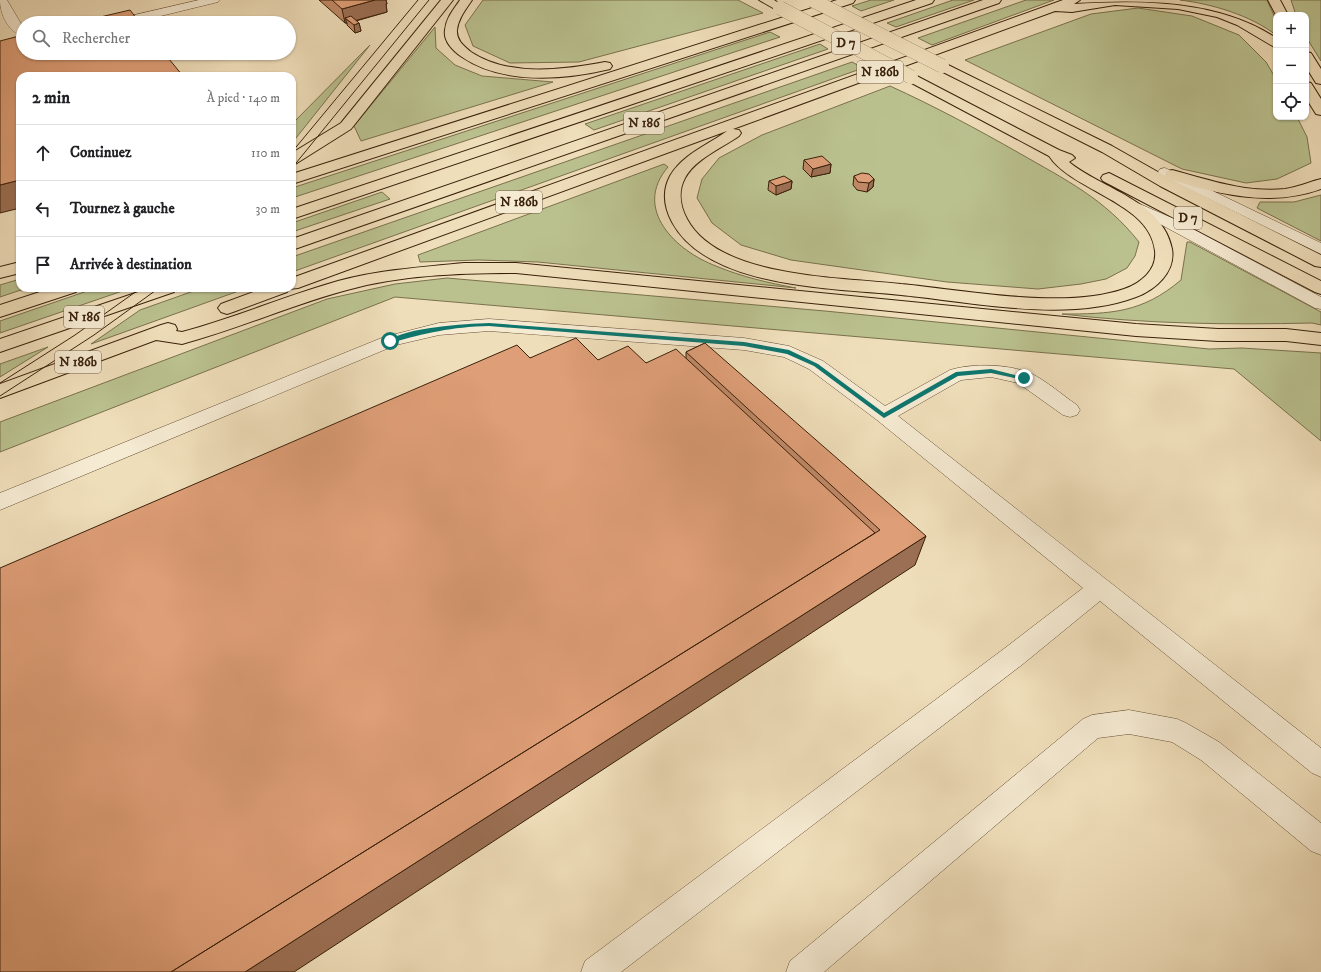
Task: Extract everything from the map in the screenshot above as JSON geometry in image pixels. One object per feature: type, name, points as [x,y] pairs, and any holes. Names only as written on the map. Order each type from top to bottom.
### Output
[{"type":"highway","points":[[296,157],[346,126],[447,0]]},
{"type":"highway","points":[[466,0],[456,15],[451,32],[455,45],[465,54],[478,62],[521,72],[540,73],[577,72],[627,62],[640,61],[653,63]]},
{"type":"highway","name":"D 7","points":[[765,0],[1054,153],[1082,164],[1321,288]]},
{"type":"highway","name":"D 7","points":[[812,0],[1107,149],[1166,183],[1321,262]]},
{"type":"highway","points":[[296,178],[849,0]]},
{"type":"highway","name":"N 186","points":[[296,213],[928,0]]},
{"type":"highway","name":"N 186","points":[[296,244],[995,0]]},
{"type":"highway","name":"N 186b","points":[[296,283],[1074,0]]},
{"type":"highway","points":[[1052,8],[1069,8],[1124,0],[1167,2],[1192,7],[1229,18],[1255,29],[1273,42]]},
{"type":"highway","points":[[1274,0],[1280,12]]},
{"type":"highway","points":[[1309,61],[1321,80]]},
{"type":"highway","points":[[1309,91],[1321,111]]},
{"type":"highway","points":[[745,120],[736,132],[688,165],[679,175],[675,183],[672,205],[676,218],[699,243],[715,254],[740,266],[804,280],[1042,303],[1092,300],[1128,294],[1151,282],[1163,265],[1163,246],[1156,230],[1125,202],[1110,192],[1064,167],[1054,153]]},
{"type":"highway","points":[[1107,149],[1164,172],[1206,185],[1253,193],[1290,192],[1321,184]]},
{"type":"highway","points":[[0,273],[16,268]]},
{"type":"highway","points":[[155,334],[182,338],[344,285],[386,276],[464,268],[516,268],[1136,330],[1218,335],[1286,335],[1321,339]]},
{"type":"highway","name":"N 186","points":[[0,311],[58,292]]},
{"type":"highway","name":"N 186","points":[[0,346],[156,292]]},
{"type":"highway","name":"N 186b","points":[[0,391],[270,292]]},
{"type":"lane","points":[[1,0],[16,28]]},
{"type":"lane","points":[[147,16],[214,0]]},
{"type":"lane","points":[[1164,172],[1321,249]]},
{"type":"lane","points":[[1125,202],[1166,221],[1321,304]]},
{"type":"lane","points":[[0,502],[390,341],[414,334],[456,326],[489,325],[744,344],[789,352],[816,365],[884,415],[1321,764]]},
{"type":"lane","points":[[884,415],[956,374],[991,371],[1024,378],[1070,410]]},
{"type":"lane","points":[[596,972],[995,670],[1100,588]]},
{"type":"lane","points":[[801,972],[1092,728],[1128,722],[1177,731],[1210,751],[1321,841]]},
{"type":"green space","points":[[483,0],[738,0],[763,13],[579,62],[510,63],[473,46],[465,25]]},
{"type":"green space","points":[[871,0],[894,0],[861,11],[852,6]]},
{"type":"green space","points":[[953,0],[974,0],[896,27],[887,23]]},
{"type":"green space","points":[[1026,0],[1054,0],[932,45],[918,38]]},
{"type":"green space","points":[[1180,0],[1267,0],[1273,13],[1273,33],[1243,16],[1205,4]]},
{"type":"green space","points":[[1291,0],[1321,0],[1321,61],[1309,42],[1309,12],[1295,12]]},
{"type":"green space","points":[[1138,8],[1192,16],[1239,35],[1266,62],[1273,74],[1273,120],[1298,120],[1307,137],[1311,163],[1277,179],[1246,183],[1182,169],[965,60],[1091,14]]},
{"type":"green space","points":[[435,27],[436,48],[455,65],[482,76],[553,82],[361,141],[354,126]]},
{"type":"green space","points":[[770,32],[780,37],[296,197],[296,187]]},
{"type":"green space","points":[[820,44],[828,49],[594,130],[585,124]]},
{"type":"green space","points":[[370,45],[296,138],[296,120]]},
{"type":"green space","points":[[852,62],[863,68],[296,271],[296,256]]},
{"type":"green space","points":[[890,86],[1003,144],[1069,182],[1098,202],[1113,214],[1139,242],[1135,256],[1127,268],[1106,279],[1081,284],[1038,289],[947,282],[791,260],[741,245],[712,223],[697,198],[702,179],[719,158],[762,135]]},
{"type":"green space","points":[[664,164],[668,167],[658,183],[655,198],[657,213],[664,227],[674,239],[701,259],[716,266],[756,279],[796,288],[538,262],[479,260],[420,262],[418,255]]},
{"type":"green space","points":[[382,192],[390,199],[296,231],[296,222]]},
{"type":"green space","points":[[1321,195],[1321,241],[1257,208],[1260,202],[1294,202]]},
{"type":"green space","points":[[1187,242],[1190,242],[1321,312],[1321,325],[1312,323],[1218,324],[1156,322],[1062,314],[1111,312],[1125,309],[1153,299],[1167,291],[1181,280]]},
{"type":"green space","points":[[447,278],[825,311],[1209,349],[1242,348],[1321,353],[1321,441],[1234,369],[395,297],[0,452],[0,422],[327,299],[395,284]]},
{"type":"green space","points":[[16,280],[16,292],[0,297],[0,285]]},
{"type":"green space","points":[[84,292],[119,292],[0,333],[0,321]]},
{"type":"green space","points":[[191,292],[236,292],[91,344],[140,310]]},
{"type":"green space","points":[[48,347],[0,377],[0,364]]},
{"type":"building","points":[[332,0],[375,0],[342,9]]},
{"type":"building","points":[[130,10],[135,16],[105,16]]},
{"type":"building","points":[[351,16],[359,23],[354,25],[345,18]]},
{"type":"building","points":[[16,37],[16,60],[170,60],[180,72],[16,72],[16,181],[0,185],[0,41]]},
{"type":"building","points":[[822,156],[831,164],[813,169],[804,160]]},
{"type":"building","points":[[862,173],[869,174],[874,179],[869,183],[858,182],[854,176]]},
{"type":"building","points":[[784,176],[792,181],[776,186],[769,181]]},
{"type":"building","points":[[576,338],[598,360],[628,346],[646,363],[676,349],[875,533],[171,972],[0,972],[0,568],[517,345],[530,358]]},
{"type":"building","points":[[705,343],[926,536],[245,972],[171,972],[880,530],[686,352]]},
{"type":"tram line","points":[[296,147],[418,0]]},
{"type":"tram line","points":[[296,163],[429,0]]},
{"type":"tram line","points":[[0,383],[75,335],[135,292]]},
{"type":"tram line","points":[[0,396],[94,335],[153,292]]},
{"type":"route","points":[[390,341],[414,334],[456,326],[489,325],[744,344],[789,352],[816,365],[884,415],[956,374],[991,371],[1024,378]]}]
